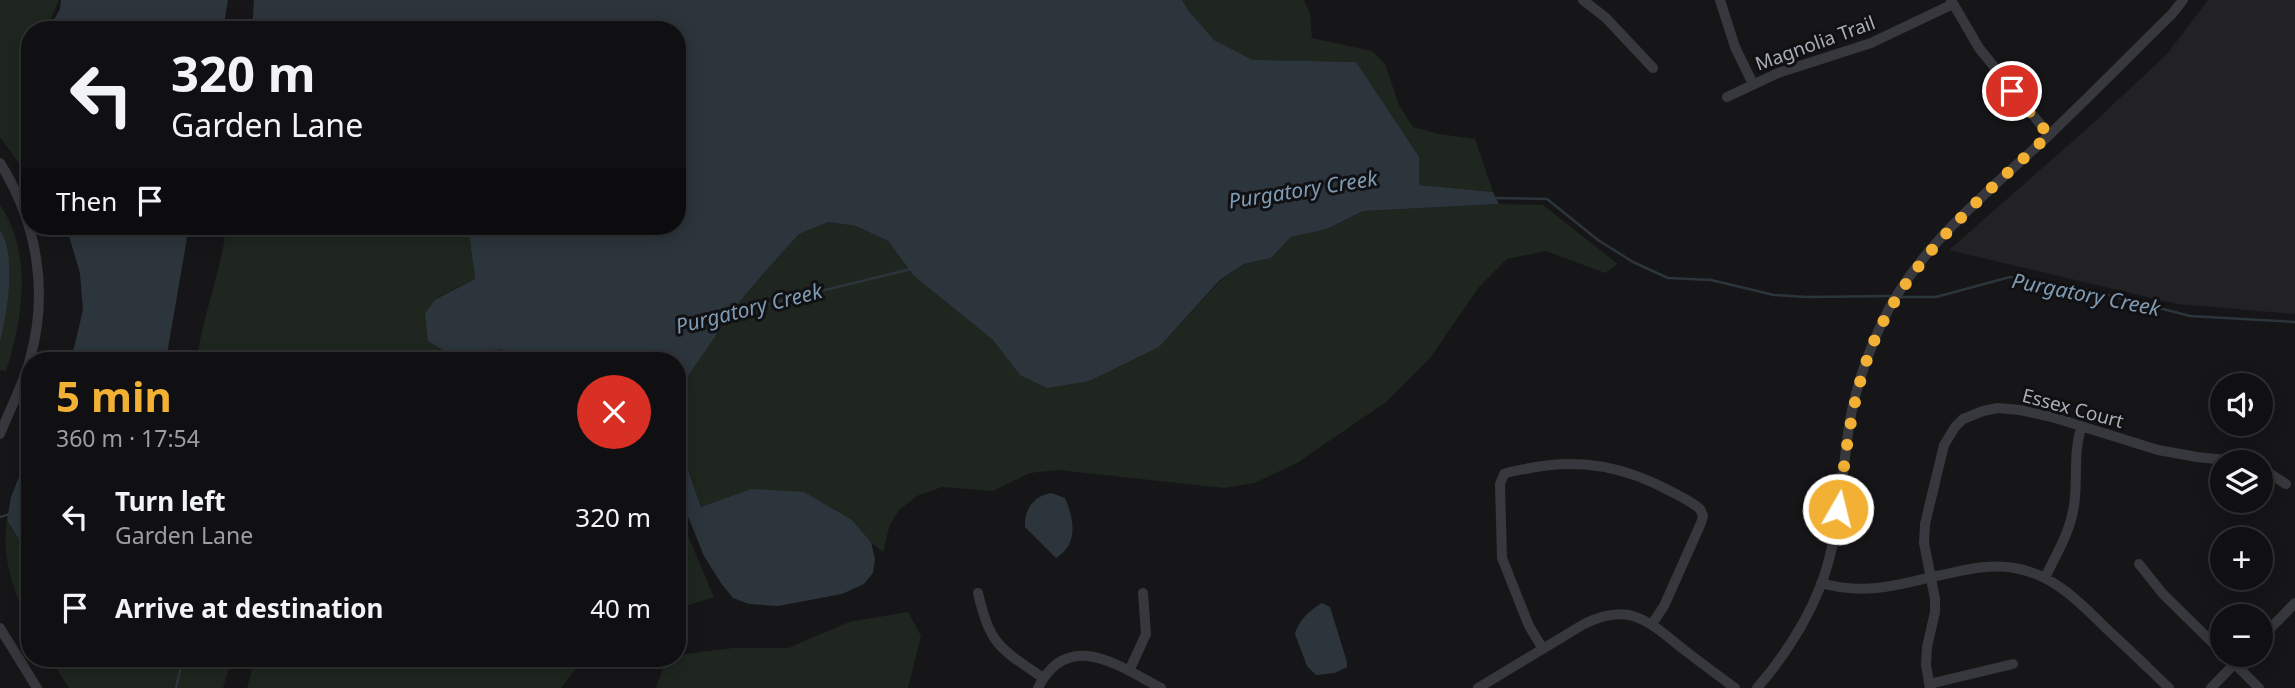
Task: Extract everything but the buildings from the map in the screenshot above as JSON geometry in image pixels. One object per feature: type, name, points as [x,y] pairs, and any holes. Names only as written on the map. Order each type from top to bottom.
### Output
[{"type":"street","points":[[1583,0],[1606,18],[1653,68]]},
{"type":"street","points":[[1720,0],[1735,47],[1753,84]]},
{"type":"street","points":[[1757,688],[1791,644],[1821,583],[1836,524],[1848,430],[1863,372],[1881,324],[1937,241],[2049,135],[2183,0]]},
{"type":"street","points":[[1952,2],[1979,48],[2049,135]]},
{"type":"street","name":"Magnolia Trail","points":[[1727,97],[1778,73],[1871,43],[1952,2]]},
{"type":"street","points":[[0,163],[21,204]]},
{"type":"street","points":[[31,352],[37,329],[39,284],[32,235]]},
{"type":"street","points":[[0,434],[21,383]]},
{"type":"street","name":"Essex Court","points":[[1929,686],[1927,647],[1936,599],[1924,543],[1925,524],[1944,445],[1955,427],[1973,414],[1998,408],[2052,417],[2081,428],[2178,454],[2210,458]]},
{"type":"street","points":[[2045,579],[2070,526],[2074,506],[2075,451],[2081,428]]},
{"type":"street","points":[[1543,649],[1529,626],[1502,558],[1500,484],[1504,474],[1509,472],[1575,464],[1616,468],[1647,478],[1700,509],[1703,516],[1701,523],[1664,606],[1652,624]]},
{"type":"street","points":[[2273,476],[2286,484]]},
{"type":"street","points":[[2139,564],[2163,594],[2210,639]]},
{"type":"street","points":[[1821,583],[1844,589],[1869,590],[1975,568],[2016,568],[2045,579],[2076,599],[2169,688]]},
{"type":"street","points":[[978,593],[984,622],[993,638],[1040,683],[1053,667],[1065,660],[1078,655],[1093,655],[1161,688]]},
{"type":"street","points":[[1129,671],[1146,634],[1143,593]]},
{"type":"street","points":[[2273,626],[2295,603]]},
{"type":"street","points":[[1478,688],[1598,617],[1613,614],[1628,615],[1652,624],[1735,688]]},
{"type":"street","points":[[0,628],[21,662]]},
{"type":"street","points":[[1929,686],[2013,664]]},
{"type":"street","points":[[24,667],[37,688]]},
{"type":"street","points":[[2211,688],[2232,667]]},
{"type":"street","points":[[2238,667],[2259,688]]},
{"type":"shaded area","points":[[0,0],[59,0],[50,21],[21,21],[21,166],[0,137]]},
{"type":"shaded area","points":[[1182,0],[1304,0],[1310,14],[1312,38],[1372,51],[1385,64],[1399,105],[1413,127],[1475,139],[1493,192],[1419,185],[1356,62],[1253,60],[1214,40]]},
{"type":"shaded area","points":[[2208,0],[2295,0],[2295,314],[2177,304],[1949,250],[2089,127],[2167,54]]},
{"type":"shaded area","points":[[1499,204],[1543,205],[1618,264],[1605,273],[1546,251],[1507,259],[1479,287],[1430,358],[1386,402],[1297,463],[1254,483],[1224,488],[1058,470],[1030,473],[993,491],[942,487],[917,496],[899,510],[890,524],[883,552],[852,520],[751,489],[701,507],[686,464],[686,379],[726,318],[799,234],[828,222],[856,226],[888,241],[914,276],[993,340],[1020,375],[1159,347],[1220,281],[1244,264],[1271,258],[1291,237],[1327,229],[1363,211]]},
{"type":"shaded area","points":[[0,205],[17,244],[22,286],[17,330],[6,371],[0,370]]},
{"type":"shaded area","points":[[225,235],[469,235],[475,279],[436,298],[450,352],[198,352]]},
{"type":"shaded area","points":[[503,349],[505,352],[472,352]]},
{"type":"shaded area","points":[[7,520],[21,543],[21,606],[7,561]]},
{"type":"shaded area","points":[[686,531],[714,597],[686,606]]},
{"type":"shaded area","points":[[908,612],[921,636],[908,688],[656,688],[664,667],[686,667],[686,654],[733,648],[788,648],[849,622]]},
{"type":"shaded area","points":[[56,667],[229,667],[223,688],[69,688]]},
{"type":"shaded area","points":[[253,667],[577,667],[561,688],[247,688]]},
{"type":"water","points":[[61,0],[228,0],[224,21],[53,21],[60,9]]},
{"type":"water","points":[[254,0],[1182,0],[1214,40],[1253,60],[1356,62],[1419,157],[1419,185],[1493,192],[1499,204],[1363,211],[1327,229],[1291,237],[1271,258],[1244,264],[1220,280],[1159,347],[1089,381],[1047,388],[1020,375],[993,340],[914,276],[888,241],[856,226],[828,222],[799,234],[726,318],[686,379],[686,352],[504,352],[502,349],[447,352],[428,341],[425,313],[436,299],[475,279],[469,235],[686,235],[686,21],[253,21]]},
{"type":"water","points":[[0,230],[8,254],[9,285],[0,342]]},
{"type":"water","points":[[69,235],[187,235],[167,352],[73,352],[83,310],[80,273]]},
{"type":"water","points":[[686,464],[701,507],[751,489],[804,492],[852,520],[871,542],[875,559],[873,573],[864,584],[842,594],[778,606],[749,604],[733,598],[704,556],[686,511]]},
{"type":"water","points":[[21,472],[21,543],[7,520],[11,497]]},
{"type":"water","points":[[1051,493],[1065,498],[1072,523],[1068,546],[1056,558],[1025,527],[1031,504]]},
{"type":"water","points":[[1322,603],[1330,607],[1347,667],[1335,673],[1316,675],[1307,666],[1295,634],[1305,616]]},
{"type":"waterway","name":"Purgatory Creek","points":[[1492,198],[1547,199],[1598,240],[1633,262],[1668,278],[1711,280],[1774,295],[1893,296]]},
{"type":"waterway","name":"Purgatory Creek","points":[[727,314],[911,269]]},
{"type":"waterway","name":"Purgatory Creek","points":[[1900,297],[1936,297],[2010,277],[2093,291],[2190,316],[2295,322]]},
{"type":"waterway","points":[[0,517],[10,514]]},
{"type":"waterway","name":"Purgatory Creek","points":[[176,688],[181,667]]},
{"type":"route","points":[[1838,509],[1848,430],[1863,372],[1881,324],[1918,265],[1937,241],[2049,135],[2012,91]]}]
